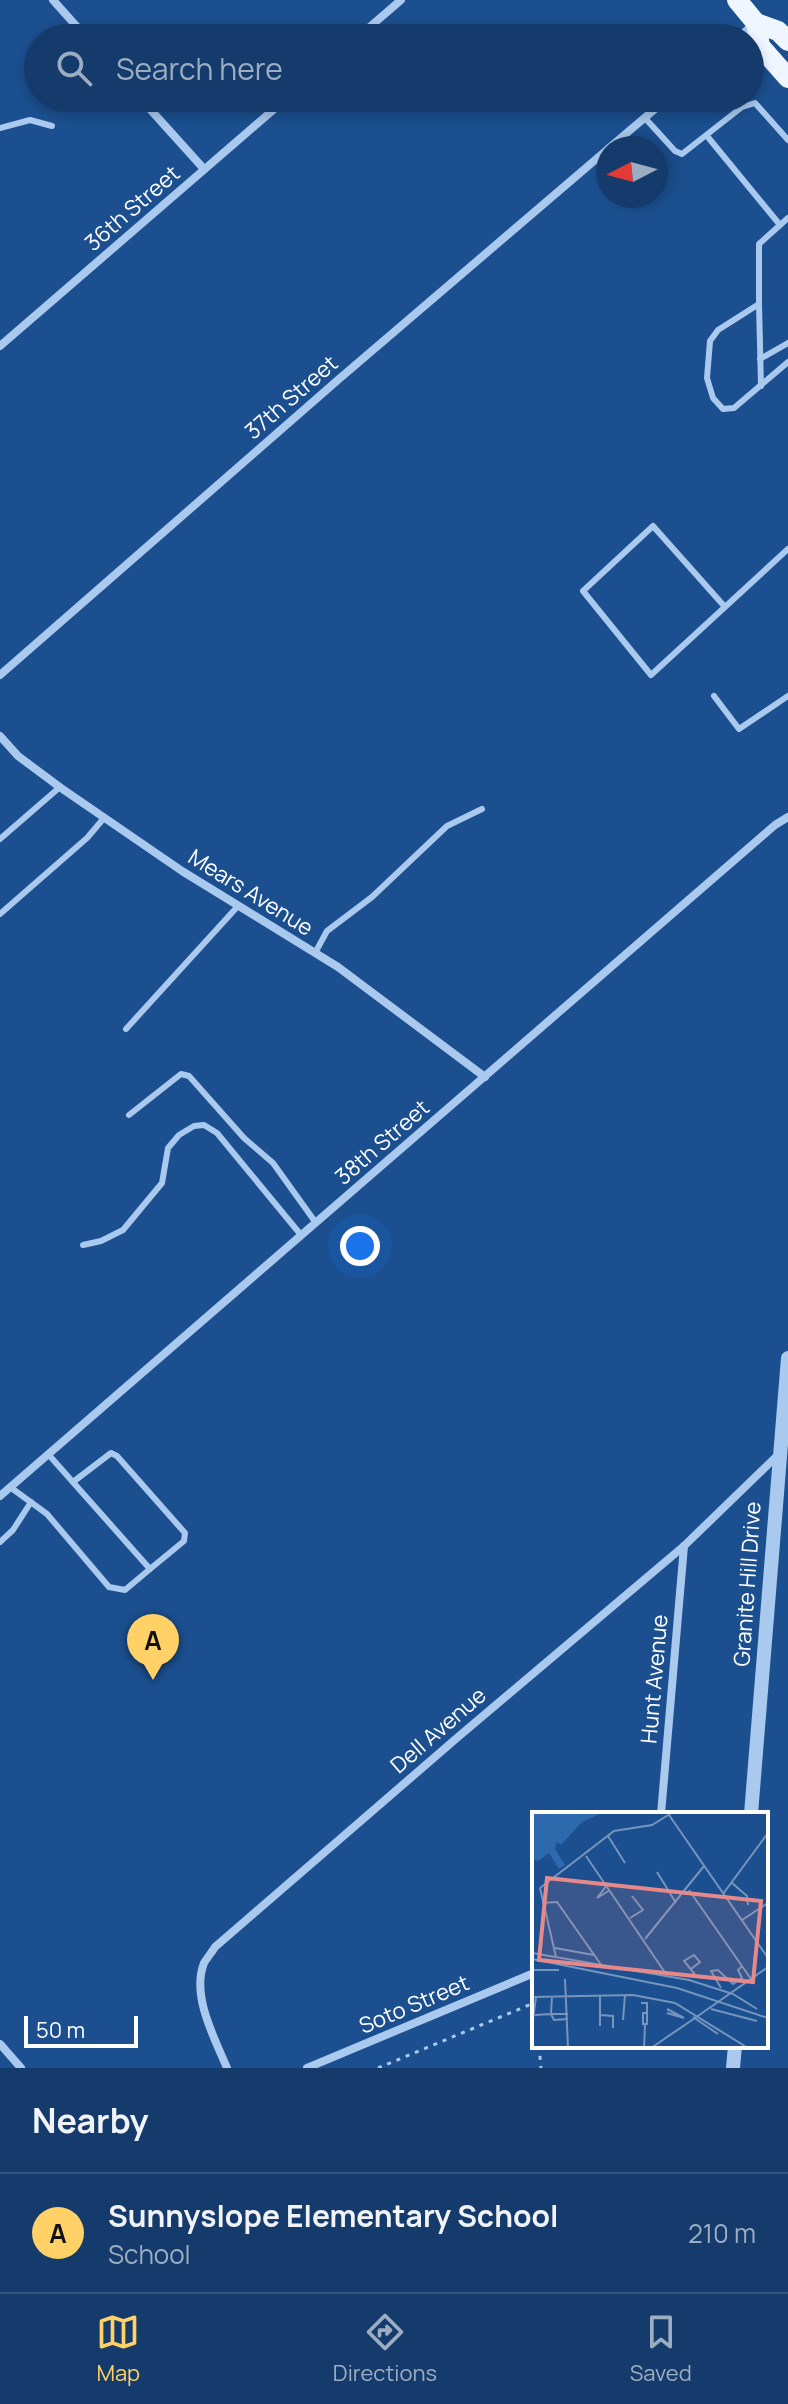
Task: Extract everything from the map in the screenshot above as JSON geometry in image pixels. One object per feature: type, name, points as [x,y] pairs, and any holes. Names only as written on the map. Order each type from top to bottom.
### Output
[{"type":"main road","points":[[737,0],[756,23]]},
{"type":"main road","points":[[764,26],[778,31],[788,41]]},
{"type":"main road","points":[[764,51],[788,78]]},
{"type":"street","points":[[53,0],[74,24]]},
{"type":"street","points":[[373,24],[401,0]]},
{"type":"street","points":[[153,112],[204,169]]},
{"type":"street","name":"36th Street","points":[[0,346],[271,112]]},
{"type":"street","name":"37th Street","points":[[624,136],[652,112]]},
{"type":"street","name":"37th Street","points":[[0,675],[259,448],[596,160]]},
{"type":"street","name":"Mears Avenue","points":[[0,736],[18,756],[104,818],[379,996],[485,1077]]},
{"type":"street","name":"38th Street","points":[[0,1496],[775,825],[788,817]]},
{"type":"street","name":"Granite Hill Drive","points":[[751,1812],[788,1358]]},
{"type":"street","name":"Dell Avenue","points":[[227,2068],[202,2000],[201,1979],[205,1962],[215,1947],[684,1546],[780,1453]]},
{"type":"street","name":"Hunt Avenue","points":[[661,1812],[684,1546]]},
{"type":"street","name":"Soto Street","points":[[307,2068],[532,1974]]},
{"type":"street","points":[[0,2044],[21,2068]]},
{"type":"street","points":[[733,2068],[735,2048]]},
{"type":"lane","points":[[645,118],[675,151],[682,154],[736,112]]},
{"type":"lane","points":[[763,112],[788,140]]},
{"type":"lane","points":[[0,128],[30,120],[52,126]]},
{"type":"lane","points":[[707,136],[780,225]]},
{"type":"lane","points":[[761,386],[759,244],[788,218]]},
{"type":"lane","points":[[759,304],[718,330],[710,341],[707,378],[713,398],[723,409],[734,408],[788,362]]},
{"type":"lane","points":[[760,359],[788,343]]},
{"type":"lane","points":[[725,607],[653,526],[583,591],[651,675],[725,607],[788,549]]},
{"type":"lane","points":[[714,696],[739,729],[788,696]]},
{"type":"lane","points":[[0,839],[60,787]]},
{"type":"lane","points":[[315,953],[327,931],[372,897],[447,826],[482,809]]},
{"type":"lane","points":[[0,914],[87,838],[104,818]]},
{"type":"lane","points":[[126,1029],[238,906]]},
{"type":"lane","points":[[129,1115],[172,1079],[181,1074],[189,1076],[244,1138],[273,1163],[316,1223]]},
{"type":"lane","points":[[83,1245],[101,1241],[123,1230],[162,1183],[168,1148],[179,1135],[194,1126],[204,1125],[217,1133],[301,1235]]},
{"type":"lane","points":[[10,1487],[47,1514],[109,1587],[125,1590],[184,1541],[185,1533],[117,1456],[111,1453],[73,1482]]},
{"type":"lane","points":[[48,1454],[150,1569]]},
{"type":"lane","points":[[0,1542],[13,1530],[31,1502]]},
{"type":"path","points":[[378,2068],[532,2004]]},
{"type":"path","points":[[539,2048],[541,2068]]},
{"type":"place","name":"Sunnyslope Elementary School","points":[[153,1680]]}]
